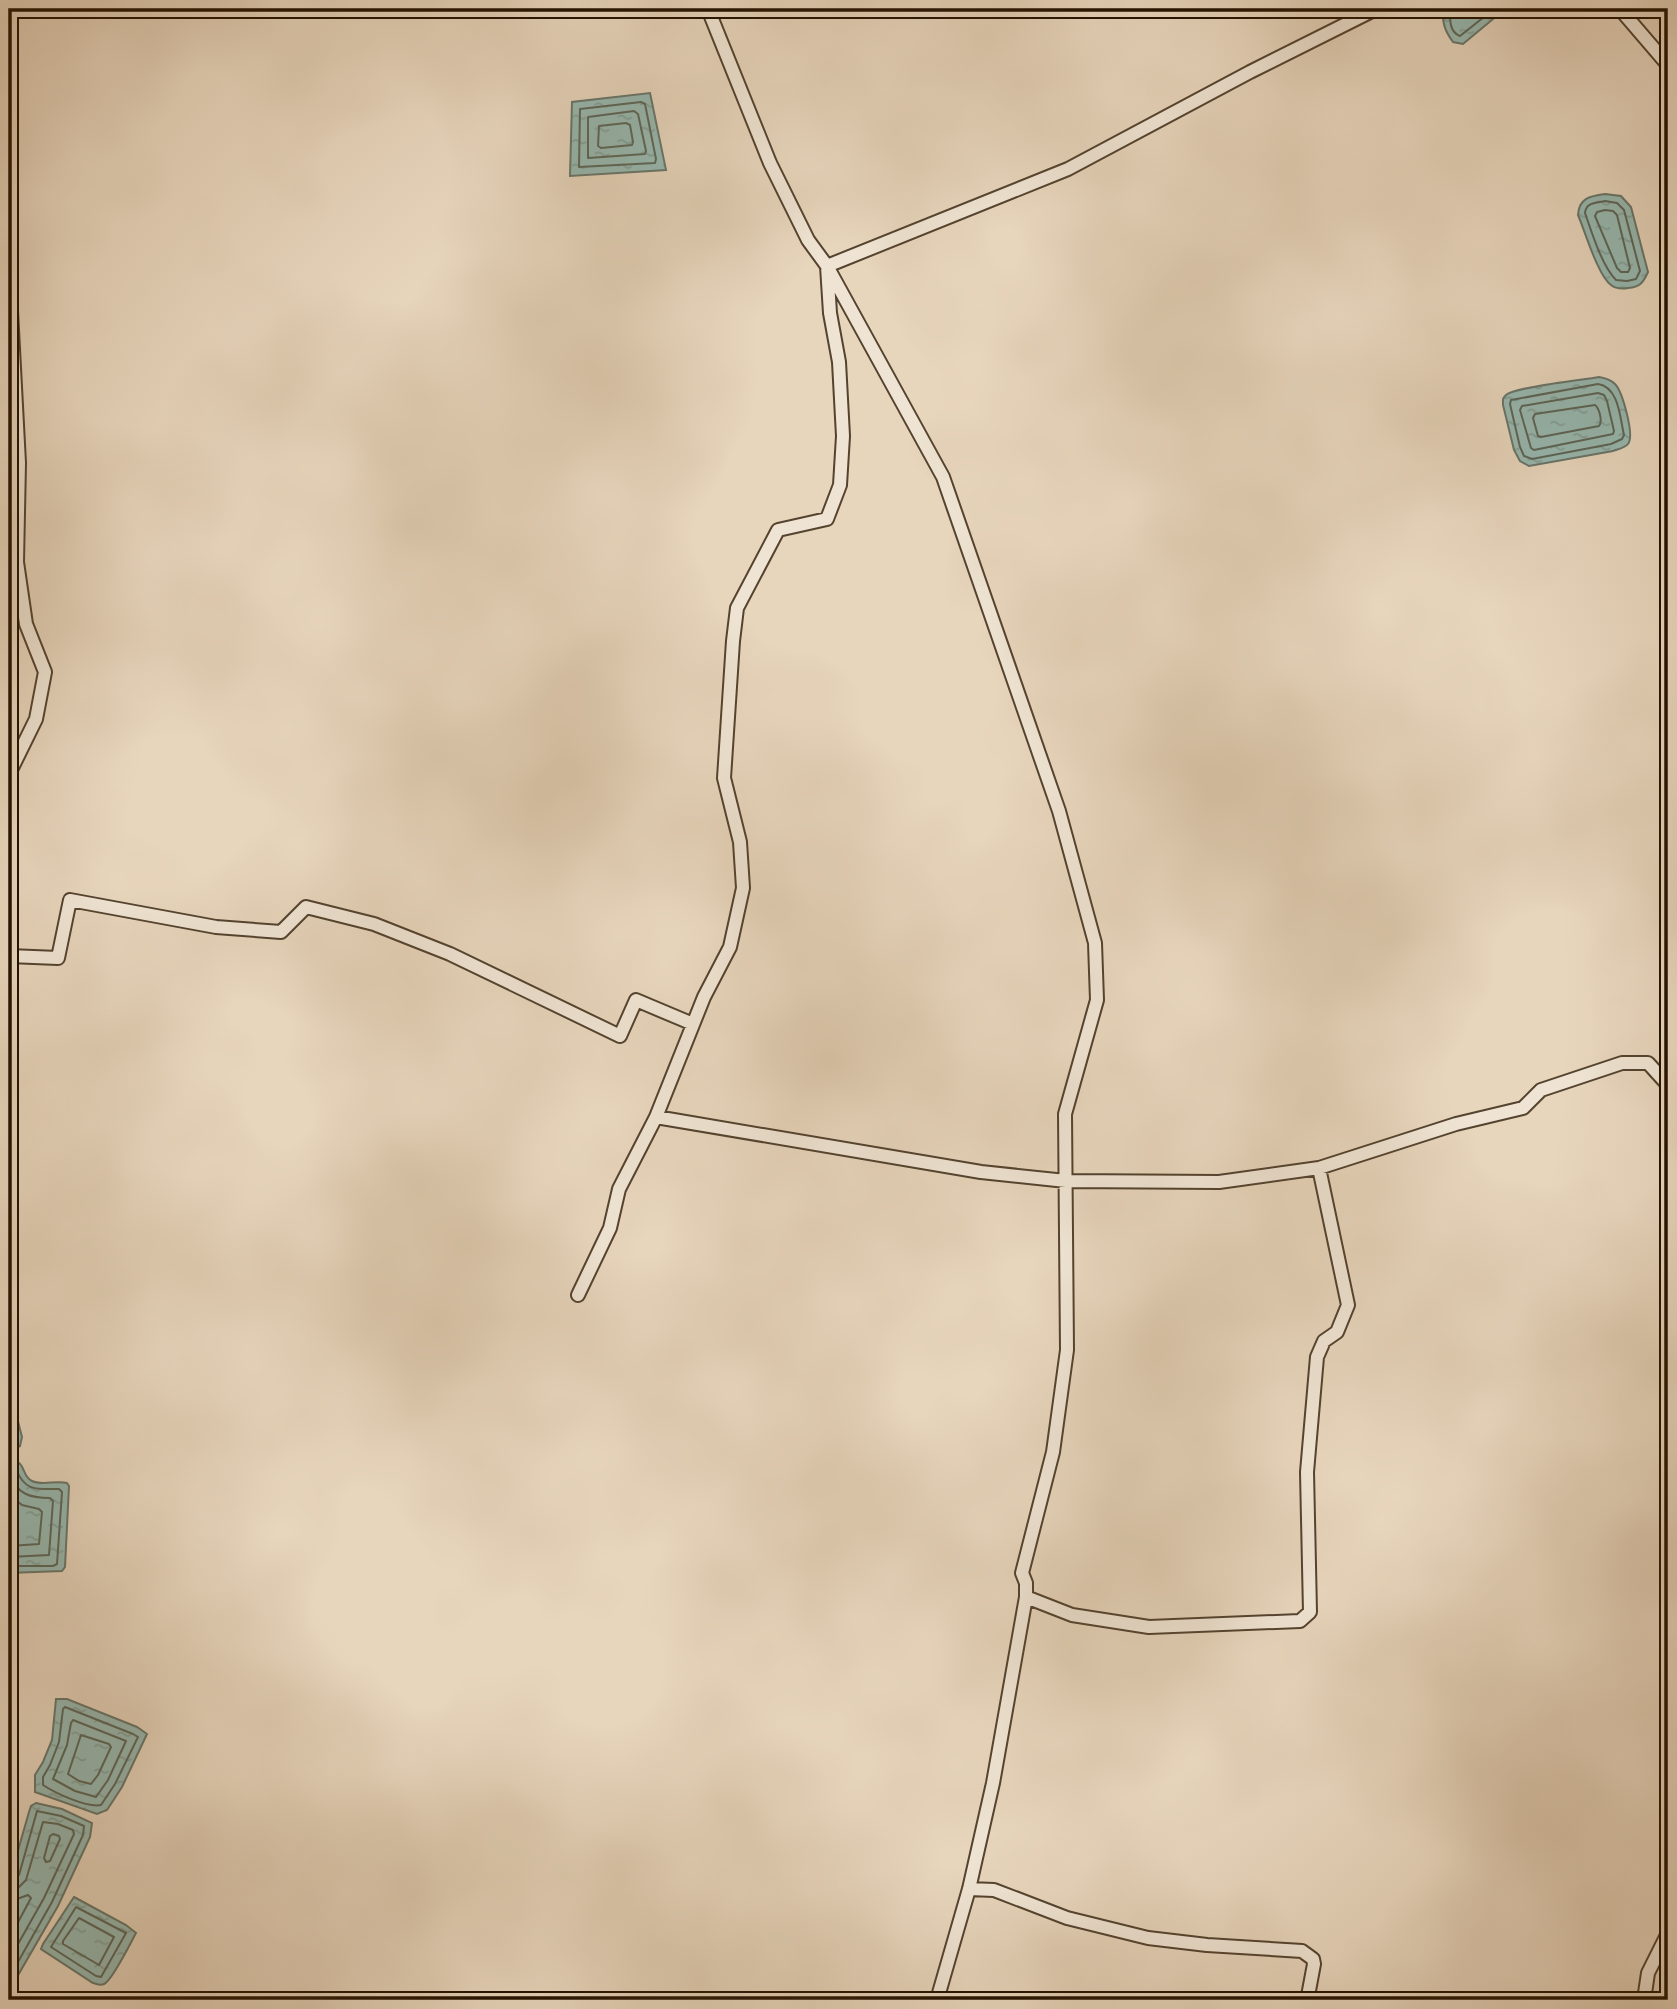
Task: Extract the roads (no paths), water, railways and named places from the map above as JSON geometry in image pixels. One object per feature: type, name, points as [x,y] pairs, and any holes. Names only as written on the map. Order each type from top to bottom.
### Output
[{"type":"street","points":[[708,9],[770,163],[808,240],[827,267],[943,477],[1059,811],[1095,943],[1097,1000],[1065,1114],[1067,1350],[1053,1452],[1022,1573],[1026,1583],[1026,1597],[993,1783],[970,1889],[937,2000]]},
{"type":"street","points":[[827,267],[1068,169],[1250,72],[1376,9]]},
{"type":"street","points":[[1620,9],[1668,65]]},
{"type":"street","points":[[578,1295],[610,1228],[619,1189],[656,1116],[704,997],[730,947],[743,888],[740,842],[724,778],[737,608],[778,530],[827,519],[840,485],[842,409],[827,267]]},
{"type":"street","points":[[9,273],[19,463],[17,562],[26,624],[45,672],[36,719],[9,774]]},
{"type":"street","points":[[9,956],[58,958],[69,900],[216,928],[281,932],[306,906],[374,924],[450,954],[620,1036],[636,1000],[693,1024]]},
{"type":"street","points":[[656,1116],[981,1172],[1066,1181],[1219,1182],[1320,1168],[1456,1124],[1523,1108],[1541,1090],[1622,1063],[1648,1063],[1668,1085]]},
{"type":"street","points":[[1026,1597],[1072,1615],[1149,1627],[1300,1621],[1310,1612],[1307,1472],[1317,1357],[1324,1341],[1337,1332],[1348,1305],[1320,1168]]},
{"type":"street","points":[[970,1889],[994,1890],[1067,1918],[1148,1938],[1301,1951],[1313,1959],[1314,1964],[1309,2000]]},
{"type":"street","points":[[1644,2000],[1648,1973],[1668,1933]]},
{"type":"water","points":[[1443,9],[1505,9],[1463,44],[1453,42],[1448,34]]},
{"type":"water","points":[[650,93],[666,170],[570,176],[572,102]]},
{"type":"water","points":[[1605,194],[1621,196],[1631,207],[1648,272],[1643,282],[1635,287],[1617,288],[1606,280],[1578,215],[1583,201]]},
{"type":"water","points":[[1599,377],[1613,382],[1618,388],[1629,423],[1628,444],[1613,451],[1529,466],[1520,461],[1514,450],[1503,405],[1506,395],[1535,387]]},
{"type":"water","points":[[9,1386],[22,1437],[20,1446],[9,1452]]},
{"type":"water","points":[[9,1460],[19,1463],[32,1481],[63,1482],[69,1486],[65,1567],[62,1571],[9,1573]]},
{"type":"water","points":[[56,1699],[67,1699],[137,1727],[147,1734],[122,1787],[107,1810],[97,1814],[35,1792],[35,1775],[52,1740]]},
{"type":"water","points":[[36,1803],[62,1809],[92,1823],[90,1837],[58,1906],[17,1977],[9,1978],[9,1882],[31,1806]]},
{"type":"water","points":[[74,1897],[136,1933],[116,1969],[103,1985],[93,1983],[41,1949]]}]
